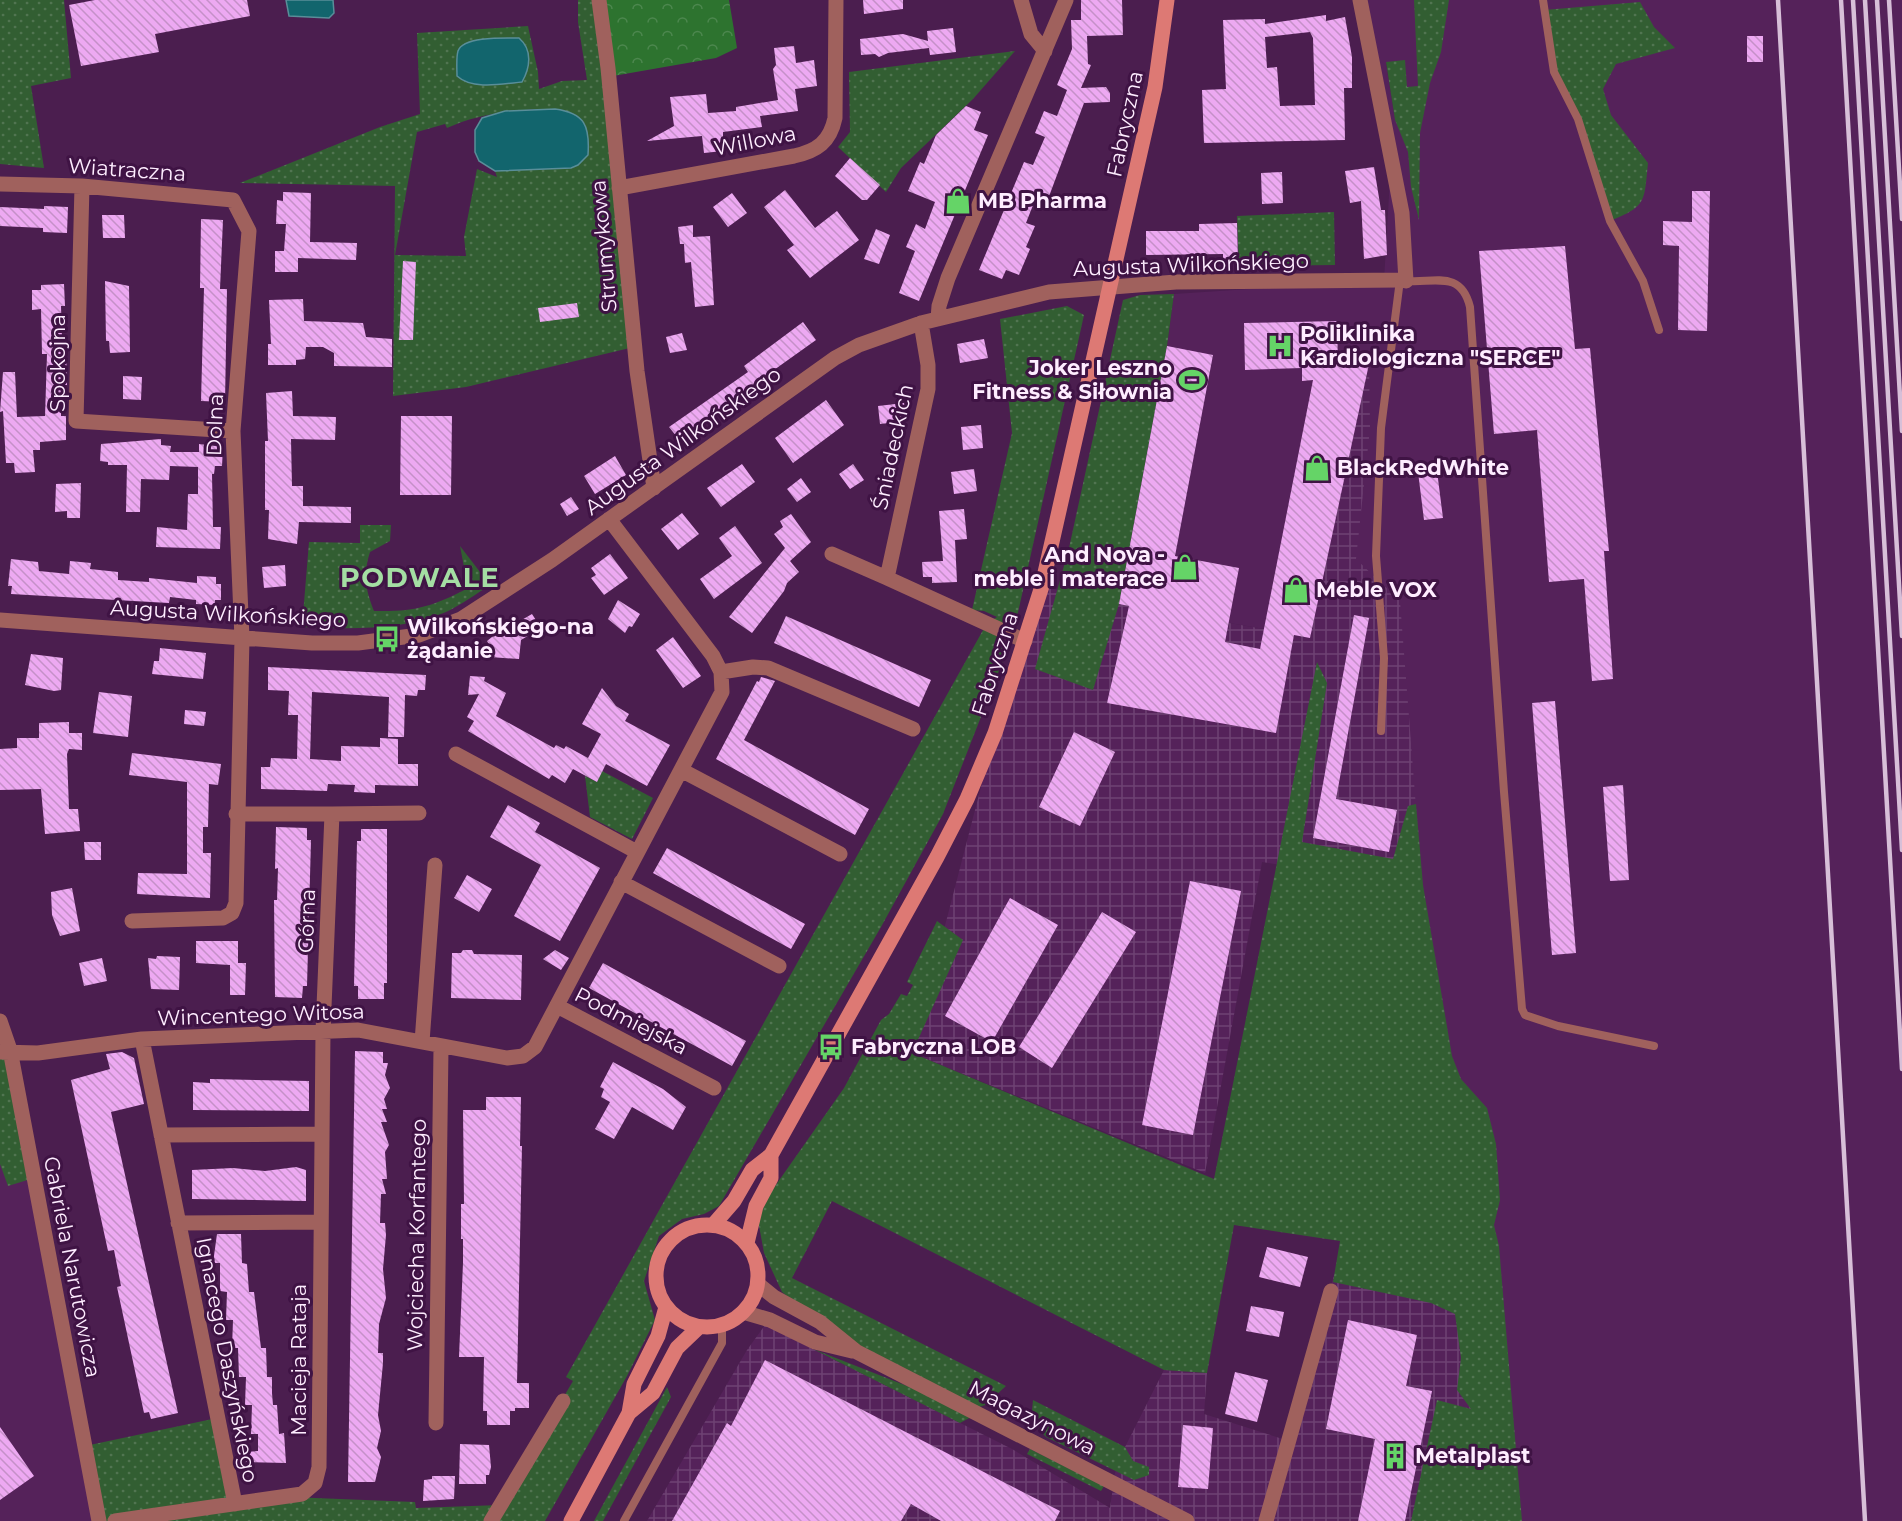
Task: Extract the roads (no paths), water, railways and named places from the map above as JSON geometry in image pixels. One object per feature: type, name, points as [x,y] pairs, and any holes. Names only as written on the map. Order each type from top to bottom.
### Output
[{"type":"street","name":"Strumykowa","points":[[599,0],[608,68],[637,371],[654,488]]},
{"type":"street","name":"Willowa","points":[[619,188],[794,156],[819,148],[833,129],[835,118],[836,0]]},
{"type":"street","points":[[1021,0],[1032,34],[1046,51]]},
{"type":"street","points":[[938,319],[939,306],[948,278],[1066,0]]},
{"type":"street","name":"Fabryczna","points":[[714,1224],[734,1201],[752,1170],[771,1155],[967,799],[995,733],[1042,586],[1155,87],[1167,0]]},
{"type":"street","points":[[1360,0],[1402,213],[1403,280]]},
{"type":"street","name":"Wiatraczna","points":[[0,184],[82,186],[233,200],[241,215]]},
{"type":"street","name":"Spokojna","points":[[82,186],[76,421],[233,431]]},
{"type":"street","name":"Dolna","points":[[241,215],[249,231],[233,431],[242,638]]},
{"type":"street","name":"Augusta Wilkońskiego","points":[[0,620],[242,638],[358,643],[437,630],[461,619],[654,488],[836,358],[859,345],[921,323],[1049,292],[1176,282],[1403,280]]},
{"type":"street","name":"Śniadeckich","points":[[887,578],[928,389],[928,365],[921,323]]},
{"type":"street","points":[[609,519],[713,656],[721,672],[753,667],[768,668],[913,729]]},
{"type":"street","points":[[832,554],[1025,640]]},
{"type":"street","points":[[132,921],[223,918],[232,913],[236,903],[236,814],[242,638]]},
{"type":"street","name":"Podmiejska","points":[[714,1088],[557,1006],[722,692],[721,672]]},
{"type":"street","points":[[456,754],[637,852]]},
{"type":"street","points":[[681,770],[840,854]]},
{"type":"street","points":[[236,814],[418,813]]},
{"type":"street","name":"Górna","points":[[323,1031],[332,814]]},
{"type":"street","points":[[422,1042],[435,865]]},
{"type":"street","points":[[621,882],[779,966]]},
{"type":"street","name":"Wincentego Witosa","points":[[5,1051],[38,1053],[142,1039],[358,1030],[422,1042],[441,1048],[507,1058],[523,1056],[535,1047],[557,1006]]},
{"type":"street","name":"Gabriela Narutowicza","points":[[0,1022],[99,1521]]},
{"type":"street","name":"Macieja Rataja","points":[[115,1521],[302,1494],[315,1483],[319,1467],[323,1031]]},
{"type":"street","name":"Ignacego Daszyńskiego","points":[[142,1039],[235,1504]]},
{"type":"street","name":"Wojciecha Korfantego","points":[[436,1423],[441,1048]]},
{"type":"street","points":[[161,1135],[322,1134]]},
{"type":"street","name":"Fabryczna","points":[[747,1243],[756,1206],[771,1178],[771,1155]]},
{"type":"street","name":"Ignacego Daszyńskiego","points":[[178,1223],[321,1222]]},
{"type":"street","points":[[714,1224],[732,1231],[747,1243],[757,1262],[758,1284],[750,1304],[743,1312],[722,1325],[699,1327],[681,1320],[666,1307],[658,1294],[655,1279],[662,1250],[672,1238],[684,1229],[714,1224]]},
{"type":"street","name":"Magazynowa","points":[[758,1284],[774,1296],[820,1322],[858,1352],[1186,1521]]},
{"type":"street","points":[[1266,1521],[1331,1291]]},
{"type":"street","points":[[571,1521],[629,1413],[634,1384],[658,1336],[666,1307]]},
{"type":"street","name":"Magazynowa","points":[[743,1312],[755,1314],[815,1342],[858,1352]]},
{"type":"street","points":[[629,1413],[653,1392],[677,1348],[699,1327]]},
{"type":"street","points":[[491,1521],[563,1401]]},
{"type":"lane","points":[[1543,0],[1554,72],[1578,119],[1607,212],[1643,281],[1659,330]]},
{"type":"lane","points":[[1381,731],[1384,658],[1376,556],[1381,428],[1403,280],[1437,280],[1455,284],[1468,298],[1470,307],[1504,792],[1522,1009],[1530,1019],[1544,1023],[1654,1046]]},
{"type":"lane","points":[[624,1521],[722,1343],[722,1325]]},
{"type":"railway","points":[[1778,0],[1865,1521]]},
{"type":"railway","points":[[1841,0],[1902,1069]]},
{"type":"railway","points":[[1853,0],[1902,850]]},
{"type":"railway","points":[[1865,0],[1902,636]]},
{"type":"railway","points":[[1877,0],[1902,431]]},
{"type":"railway","points":[[1889,0],[1902,219]]},
{"type":"place","name":"MB Pharma","points":[[958,201]]},
{"type":"place","name":"Poliklinika Kardiologiczna \"SERCE\"","points":[[1280,346]]},
{"type":"place","name":"Joker Leszno Fitness & Siłownia","points":[[1192,380]]},
{"type":"place","name":"BlackRedWhite","points":[[1317,468]]},
{"type":"place","name":"And Nova - meble i materace","points":[[1185,567]]},
{"type":"place","name":"Meble VOX","points":[[1296,590]]},
{"type":"place","name":"Wilkońskiego-na żądanie","points":[[387,639]]},
{"type":"place","name":"Fabryczna LOB","points":[[831,1047]]},
{"type":"place","name":"Metalplast","points":[[1395,1456]]},
{"type":"district","name":"PODWALE","points":[[420,578]]}]
